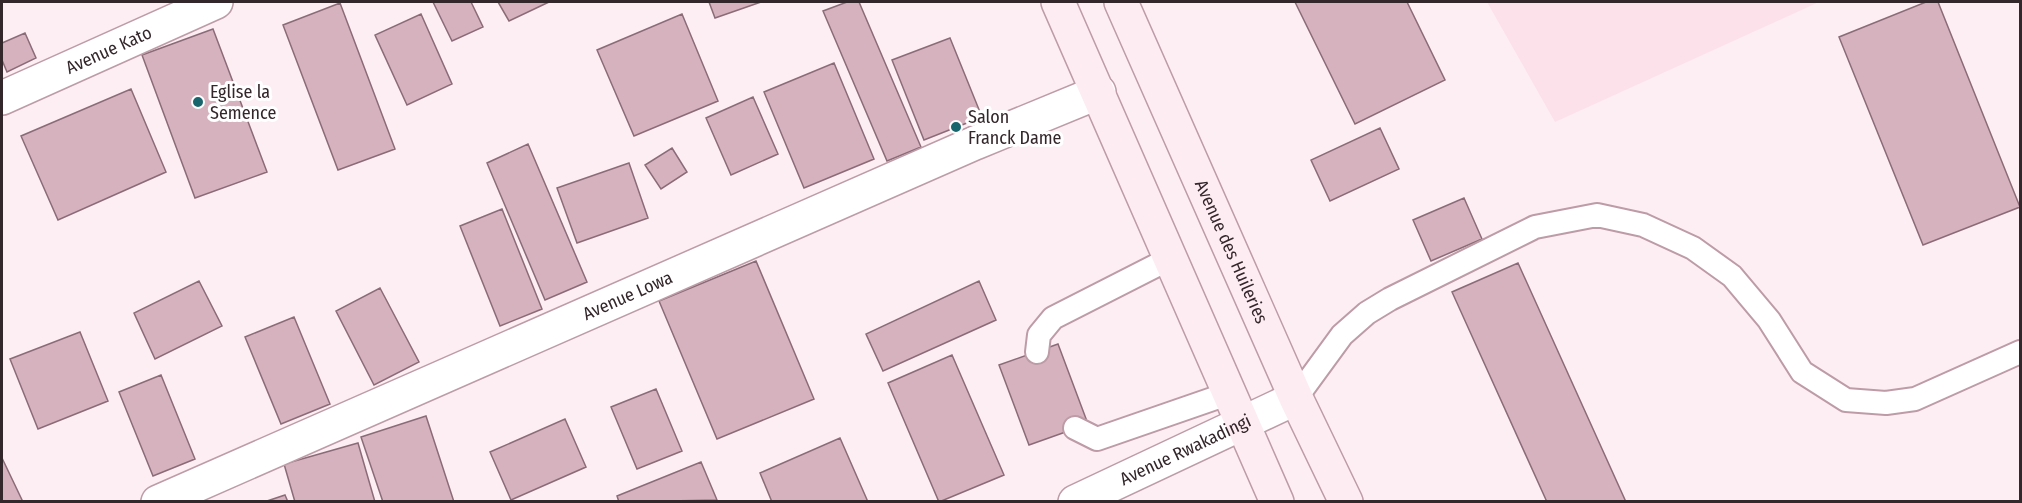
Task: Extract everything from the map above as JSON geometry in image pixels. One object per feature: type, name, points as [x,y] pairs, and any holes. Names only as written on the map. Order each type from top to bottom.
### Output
[{"type":"main road","points":[[1058,2],[1277,501]]},
{"type":"main road","name":"Avenue des Huileries","points":[[1121,2],[1296,398],[1346,501]]},
{"type":"street","name":"Avenue Kato","points":[[2,98],[216,2]]},
{"type":"street","name":"Avenue Lowa","points":[[158,501],[975,143],[1099,92]]},
{"type":"street","name":"Avenue Rwakadingi","points":[[1075,501],[1236,407],[1296,398]]},
{"type":"lane","points":[[1296,398],[1342,335],[1382,304],[1535,227],[1597,215],[1643,225],[1693,248],[1732,276],[1769,320],[1802,372],[1846,400],[1886,403],[1915,399],[2020,352]]},
{"type":"lane","points":[[1037,352],[1039,335],[1053,318],[1171,258]]},
{"type":"lane","points":[[1075,428],[1097,439],[1236,407]]},
{"type":"shaded area","points":[[1487,2],[1819,2],[1555,122]]},
{"type":"building","points":[[433,2],[471,2],[483,27],[452,41]]},
{"type":"building","points":[[498,2],[549,2],[509,21]]},
{"type":"building","points":[[709,2],[761,2],[715,18]]},
{"type":"building","points":[[847,2],[859,2],[921,147],[887,161],[823,11]]},
{"type":"building","points":[[1295,2],[1407,2],[1445,80],[1355,124]]},
{"type":"building","points":[[1926,2],[1938,2],[2020,207],[1923,245],[1839,37]]},
{"type":"building","points":[[340,3],[395,149],[338,170],[283,25]]},
{"type":"building","points":[[421,14],[452,84],[407,105],[375,35]]},
{"type":"building","points":[[682,14],[718,101],[634,136],[597,50]]},
{"type":"building","points":[[213,29],[267,172],[195,198],[142,55]]},
{"type":"building","points":[[25,33],[36,58],[7,72],[2,60],[2,43]]},
{"type":"building","points":[[950,38],[982,117],[924,140],[892,60]]},
{"type":"building","points":[[834,63],[874,159],[804,188],[764,92]]},
{"type":"building","points":[[131,89],[166,172],[58,220],[21,136]]},
{"type":"building","points":[[753,97],[778,154],[731,175],[706,118]]},
{"type":"building","points":[[1380,128],[1399,169],[1330,201],[1311,160]]},
{"type":"building","points":[[528,144],[587,282],[545,300],[487,163]]},
{"type":"building","points":[[672,148],[687,172],[661,189],[645,165]]},
{"type":"building","points":[[629,163],[648,218],[577,243],[557,188]]},
{"type":"building","points":[[1464,198],[1482,239],[1431,261],[1413,220]]},
{"type":"building","points":[[502,209],[542,309],[500,326],[460,226]]},
{"type":"building","points":[[756,261],[814,399],[717,439],[659,301]]},
{"type":"building","points":[[1518,263],[1626,502],[1547,502],[1452,292]]},
{"type":"building","points":[[199,281],[222,326],[155,359],[134,313]]},
{"type":"building","points":[[979,281],[996,320],[883,371],[866,334]]},
{"type":"building","points":[[380,288],[419,362],[374,385],[336,311]]},
{"type":"building","points":[[294,317],[330,404],[281,424],[245,337]]},
{"type":"building","points":[[80,332],[108,401],[38,429],[10,359]]},
{"type":"building","points":[[1058,344],[1088,424],[1029,445],[999,365]]},
{"type":"building","points":[[952,355],[1004,475],[939,502],[888,383]]},
{"type":"building","points":[[161,375],[195,459],[153,476],[119,392]]},
{"type":"building","points":[[656,389],[682,451],[637,469],[611,407]]},
{"type":"building","points":[[426,416],[454,502],[383,502],[361,437]]},
{"type":"building","points":[[565,419],[586,467],[511,500],[490,452]]},
{"type":"building","points":[[840,438],[868,502],[772,502],[760,473]]},
{"type":"building","points":[[358,443],[375,502],[295,502],[284,464]]},
{"type":"building","points":[[2,458],[23,502],[2,502]]},
{"type":"building","points":[[701,462],[717,500],[619,502],[617,496]]},
{"type":"building","points":[[285,495],[288,502],[264,502]]},
{"type":"place","name":"Eglise la Semence","points":[[198,102]]},
{"type":"place","name":"Salon Franck Dame","points":[[956,127]]}]
